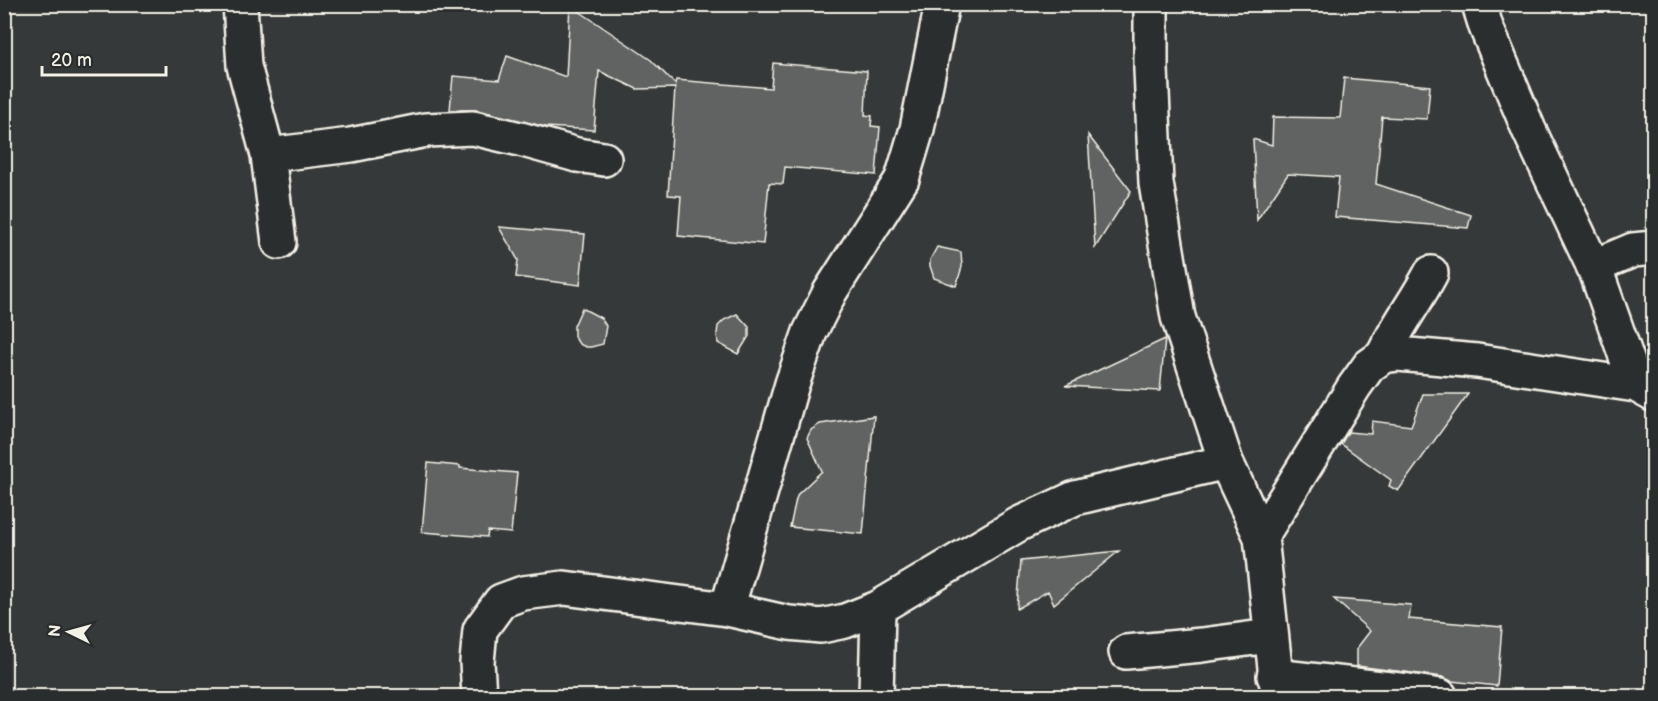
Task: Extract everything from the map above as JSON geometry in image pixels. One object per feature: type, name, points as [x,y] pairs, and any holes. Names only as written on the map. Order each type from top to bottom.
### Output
[{"type":"street","points":[[240,4],[244,66],[268,155],[279,242]]},
{"type":"street","points":[[727,609],[792,384],[810,332],[830,292],[902,179],[917,129],[942,4]]},
{"type":"street","points":[[1151,4],[1151,69],[1156,183],[1178,317],[1226,462],[1261,537],[1276,686],[1408,691],[1440,696]]},
{"type":"street","points":[[1479,4],[1529,130],[1593,267],[1645,390]]},
{"type":"street","points":[[268,155],[351,145],[426,130],[473,128],[604,159]]},
{"type":"street","points":[[1593,267],[1633,250],[1653,248]]},
{"type":"street","points":[[1383,356],[1391,337],[1419,296],[1431,273]]},
{"type":"street","points":[[1261,537],[1354,387],[1369,366],[1383,356],[1398,354],[1477,361],[1645,390]]},
{"type":"street","points":[[479,696],[477,662],[480,630],[501,600],[523,593],[564,588],[727,609],[789,623],[821,626],[845,621],[878,608],[1019,524],[1075,498],[1226,462]]},
{"type":"street","points":[[876,696],[878,608]]},
{"type":"street","points":[[1126,652],[1270,636]]},
{"type":"building","points":[[570,5],[651,60],[675,84],[676,80],[771,88],[773,63],[867,71],[865,115],[872,116],[871,126],[880,127],[876,175],[785,167],[783,184],[769,183],[763,244],[678,236],[681,196],[668,195],[675,88],[637,89],[599,71],[594,130],[546,127],[477,110],[450,110],[453,76],[499,80],[507,56],[566,77]]},
{"type":"building","points":[[1344,78],[1430,86],[1427,119],[1382,117],[1376,184],[1471,215],[1468,228],[1335,217],[1339,177],[1288,174],[1257,220],[1253,139],[1272,145],[1273,117],[1340,118]]},
{"type":"building","points":[[1088,135],[1131,191],[1095,248]]},
{"type":"building","points":[[499,227],[585,234],[580,285],[516,277],[518,260]]},
{"type":"building","points":[[937,247],[961,252],[962,267],[956,286],[934,278],[930,260]]},
{"type":"building","points":[[582,308],[601,318],[606,326],[603,344],[586,347],[579,344],[574,336],[574,326]]},
{"type":"building","points":[[737,314],[749,327],[749,336],[738,354],[718,343],[717,334],[718,326],[724,320]]},
{"type":"building","points":[[1165,339],[1160,391],[1065,386]]},
{"type":"building","points":[[1423,394],[1468,394],[1398,491],[1389,486],[1391,480],[1341,444],[1348,432],[1371,434],[1372,421],[1411,426]]},
{"type":"building","points":[[874,416],[863,534],[790,527],[798,494],[822,471],[807,438],[811,430],[820,424]]},
{"type":"building","points":[[428,463],[517,473],[511,533],[488,531],[487,537],[422,532]]},
{"type":"building","points":[[1119,551],[1054,604],[1048,591],[1017,609],[1021,561]]},
{"type":"building","points":[[1334,599],[1411,605],[1409,619],[1502,627],[1497,686],[1357,666],[1357,648],[1370,631]]}]
